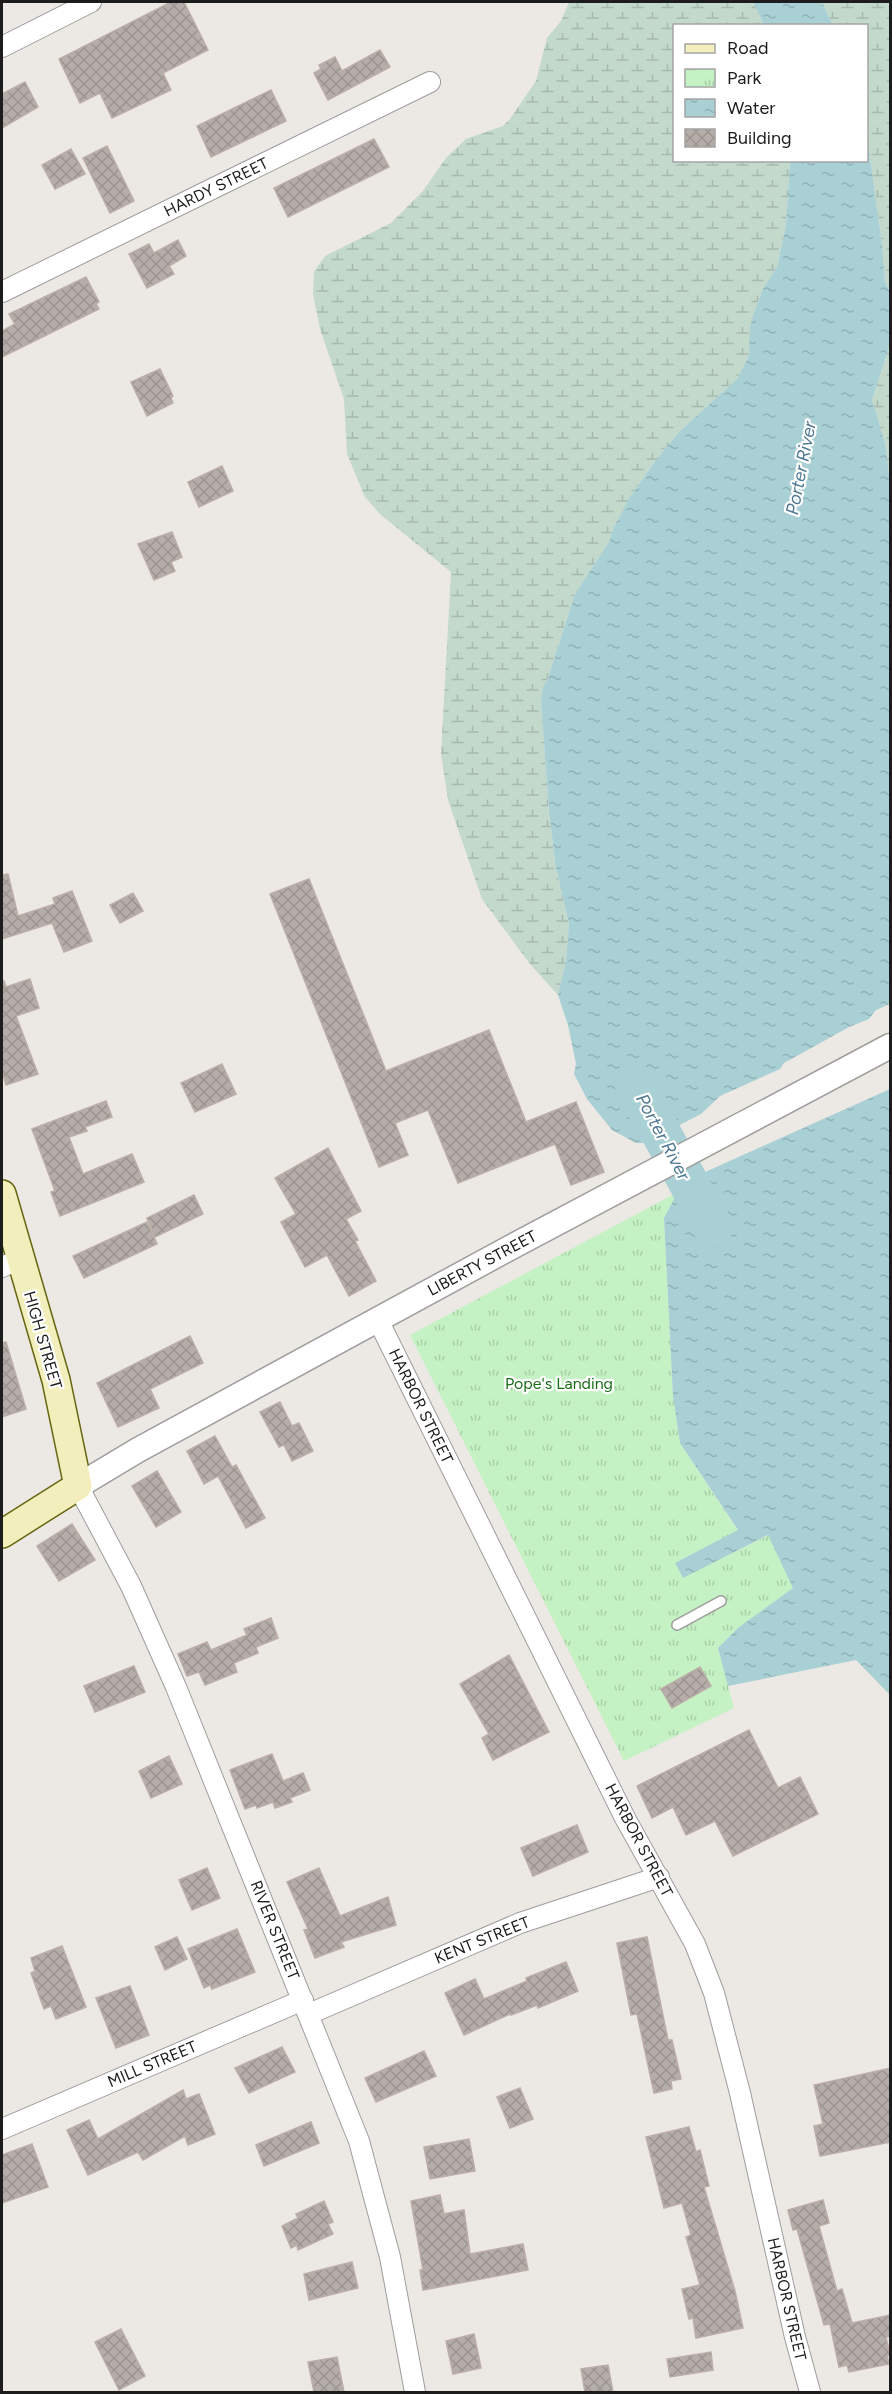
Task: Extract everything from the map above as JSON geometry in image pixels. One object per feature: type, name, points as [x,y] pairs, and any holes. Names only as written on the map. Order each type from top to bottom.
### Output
[{"type":"main road","name":"HIGH STREET","points":[[2,1194],[11,1263],[56,1380],[78,1486]]},
{"type":"main road","points":[[2,1534],[78,1486]]},
{"type":"street","points":[[2,47],[91,2]]},
{"type":"street","name":"HARDY STREET","points":[[2,292],[430,82]]},
{"type":"street","name":"LIBERTY STREET","points":[[78,1486],[138,1450],[378,1320],[891,1046]]},
{"type":"street","name":"HARBOR STREET","points":[[378,1320],[625,1818],[695,1944],[714,1992],[740,2093],[795,2337],[810,2392]]},
{"type":"street","name":"RIVER STREET","points":[[78,1486],[114,1551],[161,1653],[359,2141],[371,2180],[394,2276],[415,2392]]},
{"type":"street","name":"KENT STREET","points":[[306,2007],[520,1923],[659,1877]]},
{"type":"street","name":"MILL STREET","points":[[2,2128],[306,2007]]},
{"type":"lane","points":[[676,1624],[721,1601]]},
{"type":"green space","points":[[569,2],[753,2],[764,24],[673,24],[673,162],[790,162],[786,225],[777,267],[760,296],[753,316],[749,356],[737,379],[680,431],[634,491],[612,531],[609,542],[575,594],[547,681],[543,686],[541,701],[549,812],[556,868],[569,924],[566,961],[558,995],[530,964],[482,899],[448,800],[441,754],[451,572],[380,514],[365,497],[347,454],[344,399],[320,329],[313,294],[314,272],[325,256],[391,223],[423,191],[446,158],[466,139],[503,126],[510,119],[536,81],[547,38],[561,21]]},
{"type":"green space","points":[[822,2],[890,2],[890,292],[885,282],[868,142],[868,24],[833,24]]},
{"type":"green space","points":[[890,344],[890,484],[872,400]]},
{"type":"green space","name":"Pope's Landing","points":[[678,1192],[664,1218],[673,1396],[680,1443],[738,1531],[675,1563],[684,1577],[769,1535],[794,1588],[738,1628],[718,1648],[734,1708],[624,1761],[410,1335]]},
{"type":"water","points":[[753,2],[822,2],[833,24],[764,24]]},
{"type":"water","points":[[868,142],[885,282],[890,292],[890,344],[872,400],[885,444],[890,484],[890,1004],[876,1010],[869,1019],[849,1027],[784,1063],[780,1069],[720,1096],[701,1114],[644,1143],[636,1143],[612,1130],[587,1099],[574,1074],[576,1064],[568,1025],[558,995],[566,961],[569,924],[556,868],[549,812],[541,701],[543,686],[547,681],[575,594],[609,542],[612,531],[630,497],[680,431],[737,379],[749,356],[750,328],[754,312],[763,289],[777,267],[786,225],[790,162],[868,162]]},
{"type":"water","points":[[890,1089],[890,1695],[856,1660],[728,1686],[718,1648],[738,1628],[793,1588],[768,1535],[683,1578],[675,1563],[738,1530],[680,1443],[673,1396],[664,1218],[683,1182]]},
{"type":"building","points":[[171,2],[184,2],[208,50],[163,73],[171,90],[112,118],[100,93],[80,103],[59,59]]},
{"type":"building","points":[[380,50],[390,67],[328,100],[314,73],[321,69],[319,65],[335,57],[342,71]]},
{"type":"building","points":[[25,82],[38,107],[2,128],[2,94]]},
{"type":"building","points":[[271,90],[286,121],[211,157],[197,126]]},
{"type":"building","points":[[374,139],[389,167],[288,217],[274,188]]},
{"type":"building","points":[[107,146],[134,201],[110,213],[83,158]]},
{"type":"building","points":[[71,149],[85,174],[55,189],[42,165]]},
{"type":"building","points":[[178,240],[186,256],[169,266],[174,274],[147,288],[129,254],[149,244],[154,253]]},
{"type":"building","points":[[86,277],[99,302],[96,304],[99,309],[2,357],[2,331],[15,324],[9,314]]},
{"type":"building","points":[[160,369],[173,396],[171,398],[173,403],[147,416],[131,382]]},
{"type":"building","points":[[222,466],[233,491],[199,507],[188,482]]},
{"type":"building","points":[[172,532],[182,557],[171,562],[175,571],[154,580],[138,544]]},
{"type":"building","points":[[8,874],[18,916],[55,904],[53,898],[72,891],[92,941],[64,952],[52,923],[2,939],[2,875]]},
{"type":"building","points":[[309,879],[386,1071],[489,1030],[526,1122],[576,1102],[604,1172],[571,1185],[555,1144],[458,1183],[428,1110],[395,1123],[408,1155],[379,1167],[270,894]]},
{"type":"building","points":[[133,893],[143,911],[120,923],[110,905]]},
{"type":"building","points":[[30,979],[39,1008],[16,1016],[38,1074],[6,1085],[2,1071],[2,981],[6,987]]},
{"type":"building","points":[[222,1064],[236,1094],[195,1112],[181,1083]]},
{"type":"building","points":[[106,1101],[112,1117],[85,1127],[87,1131],[69,1137],[83,1174],[132,1154],[144,1182],[60,1216],[51,1192],[55,1191],[32,1129]]},
{"type":"building","points":[[328,1148],[361,1211],[346,1219],[376,1281],[349,1296],[327,1255],[305,1267],[281,1222],[296,1214],[275,1178]]},
{"type":"building","points":[[194,1195],[203,1214],[155,1237],[147,1218]]},
{"type":"building","points":[[147,1222],[157,1244],[84,1278],[73,1256]]},
{"type":"building","points":[[190,1336],[203,1363],[150,1389],[159,1408],[118,1427],[97,1383]]},
{"type":"building","points":[[6,1342],[26,1409],[2,1417],[2,1343]]},
{"type":"building","points":[[280,1402],[292,1426],[299,1423],[313,1451],[292,1461],[284,1445],[279,1447],[260,1412]]},
{"type":"building","points":[[215,1436],[232,1467],[236,1465],[265,1518],[246,1528],[218,1476],[204,1484],[187,1451]]},
{"type":"building","points":[[157,1471],[181,1512],[156,1527],[132,1486]]},
{"type":"building","points":[[72,1524],[95,1560],[59,1581],[37,1546]]},
{"type":"building","points":[[271,1618],[278,1638],[256,1647],[258,1653],[234,1663],[237,1672],[205,1685],[199,1672],[187,1676],[178,1654],[207,1642],[211,1650],[247,1635],[244,1629]]},
{"type":"building","points":[[509,1655],[549,1732],[493,1760],[482,1738],[489,1734],[460,1684]]},
{"type":"building","points":[[134,1666],[145,1692],[95,1712],[84,1686]]},
{"type":"building","points":[[700,1667],[711,1686],[672,1708],[661,1689]]},
{"type":"building","points":[[749,1730],[778,1788],[800,1777],[818,1814],[733,1856],[715,1821],[686,1835],[673,1807],[652,1818],[637,1786]]},
{"type":"building","points":[[272,1754],[283,1781],[303,1773],[310,1790],[290,1798],[292,1802],[275,1808],[273,1802],[257,1808],[256,1805],[245,1809],[230,1770]]},
{"type":"building","points":[[169,1756],[182,1784],[151,1798],[139,1771]]},
{"type":"building","points":[[577,1825],[588,1852],[533,1876],[521,1848]]},
{"type":"building","points":[[207,1868],[220,1898],[192,1910],[179,1880]]},
{"type":"building","points":[[319,1868],[340,1916],[388,1897],[396,1925],[341,1942],[344,1947],[315,1958],[304,1930],[308,1929],[287,1882]]},
{"type":"building","points":[[237,1929],[255,1972],[212,1989],[210,1985],[204,1988],[188,1949]]},
{"type":"building","points":[[177,1937],[187,1959],[165,1970],[155,1947]]},
{"type":"building","points":[[647,1937],[668,2040],[672,2040],[681,2079],[671,2081],[672,2089],[654,2093],[637,2014],[631,2015],[617,1943]]},
{"type":"building","points":[[62,1946],[86,2007],[56,2019],[51,2006],[44,2009],[31,1973],[35,1971],[31,1958]]},
{"type":"building","points":[[566,1962],[578,1991],[538,2008],[537,2005],[510,2014],[464,2035],[445,1993],[475,1979],[484,1999],[527,1981],[526,1978]]},
{"type":"building","points":[[130,1986],[149,2035],[116,2048],[96,1998]]},
{"type":"building","points":[[282,2047],[295,2072],[249,2093],[235,2068]]},
{"type":"building","points":[[424,2051],[436,2076],[376,2102],[365,2078]]},
{"type":"building","points":[[891,2068],[891,2142],[820,2156],[814,2126],[823,2124],[814,2085]]},
{"type":"building","points":[[520,2088],[533,2119],[510,2128],[497,2097]]},
{"type":"building","points":[[183,2090],[186,2099],[199,2094],[215,2134],[188,2145],[185,2136],[143,2160],[138,2152],[88,2175],[67,2130],[89,2120],[98,2139]]},
{"type":"building","points":[[311,2122],[319,2143],[264,2166],[256,2145]]},
{"type":"building","points":[[689,2127],[696,2152],[700,2150],[709,2186],[704,2187],[735,2291],[743,2328],[696,2338],[693,2318],[689,2319],[682,2289],[700,2285],[686,2237],[691,2235],[682,2203],[664,2208],[646,2137]]},
{"type":"building","points":[[469,2139],[475,2171],[430,2179],[424,2147]]},
{"type":"building","points":[[32,2144],[48,2187],[2,2203],[2,2155]]},
{"type":"building","points":[[440,2195],[444,2214],[464,2210],[470,2254],[523,2244],[528,2270],[423,2290],[420,2270],[423,2270],[411,2201]]},
{"type":"building","points":[[823,2200],[829,2223],[819,2226],[837,2291],[842,2289],[852,2323],[891,2315],[891,2336],[886,2337],[890,2355],[887,2356],[889,2364],[849,2372],[847,2365],[839,2367],[830,2324],[824,2325],[797,2229],[793,2230],[788,2210]]},
{"type":"building","points":[[324,2201],[333,2222],[328,2224],[333,2234],[298,2250],[297,2245],[291,2248],[282,2226],[298,2218],[296,2214]]},
{"type":"building","points":[[352,2262],[358,2288],[309,2300],[304,2274]]},
{"type":"building","points":[[121,2329],[145,2376],[119,2390],[95,2342]]},
{"type":"building","points":[[474,2334],[481,2368],[453,2374],[446,2341]]},
{"type":"building","points":[[711,2352],[713,2370],[670,2377],[667,2359]]},
{"type":"building","points":[[337,2357],[344,2392],[314,2392],[308,2362]]},
{"type":"building","points":[[608,2365],[613,2392],[585,2392],[581,2369]]},
{"type":"waterway","name":"Porter River","points":[[635,1086],[713,1227]]}]
